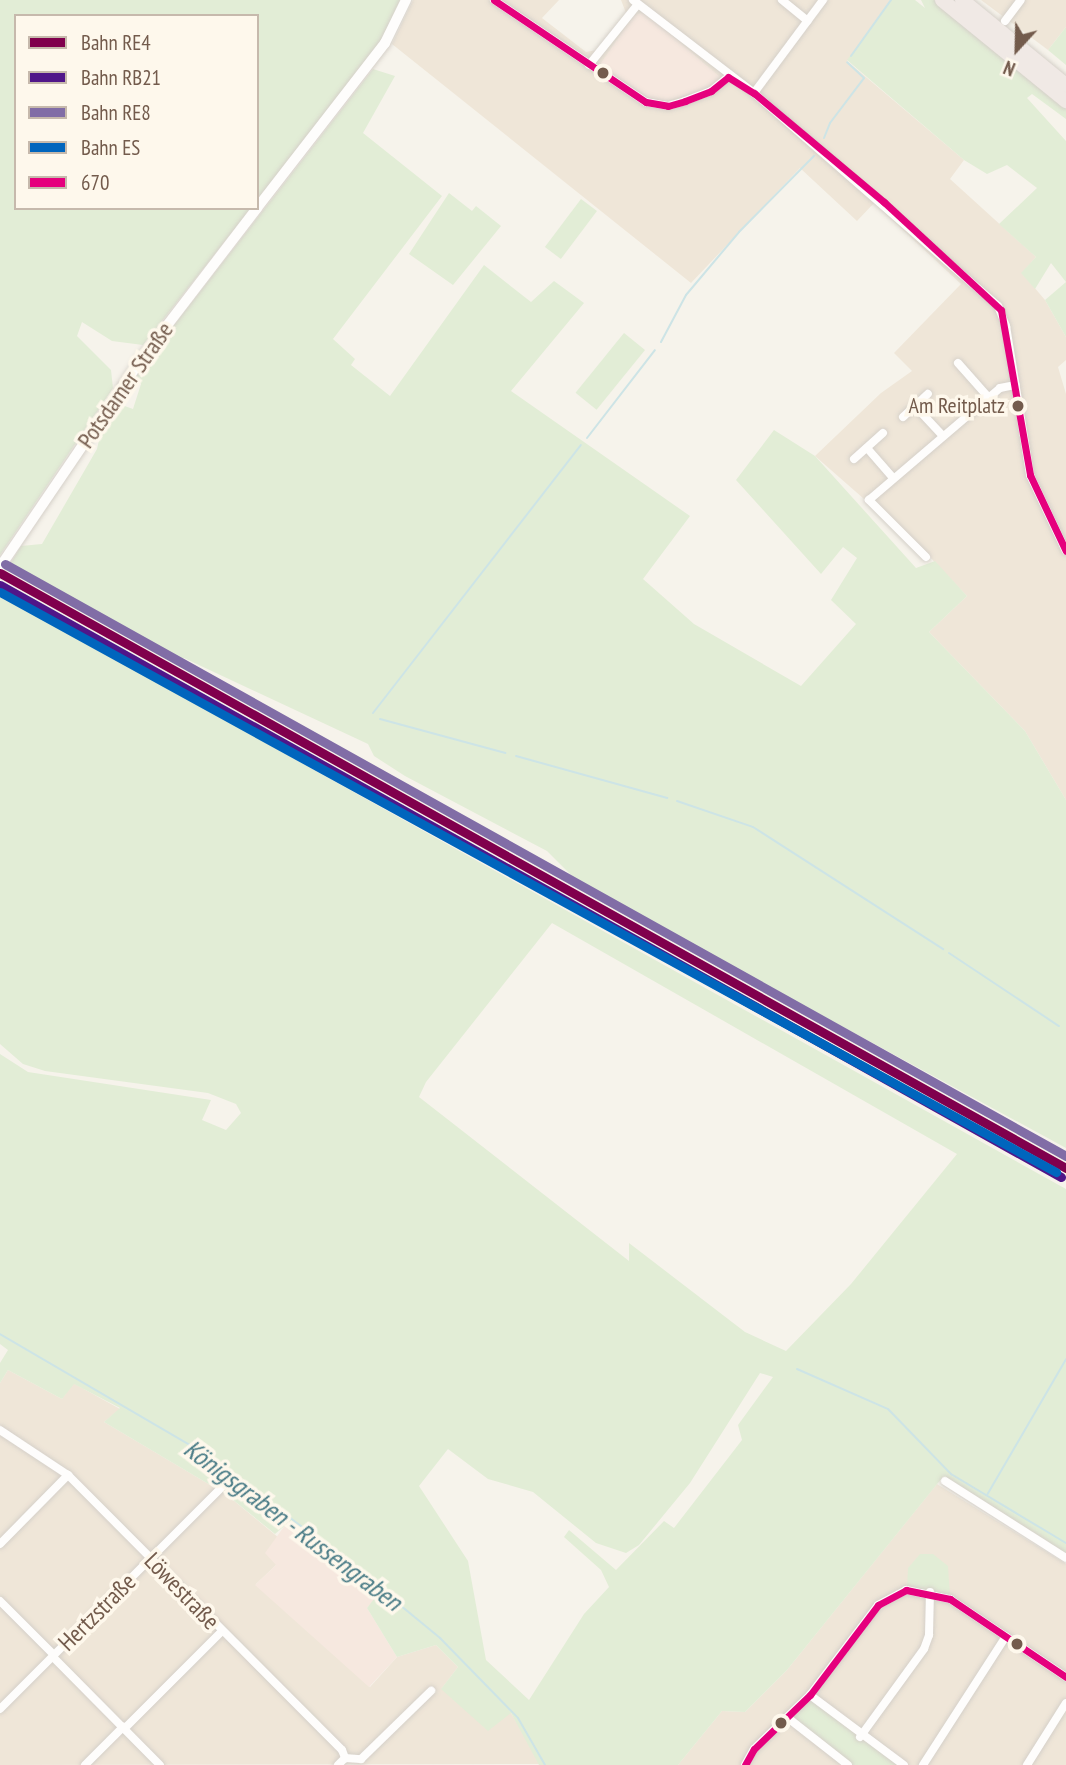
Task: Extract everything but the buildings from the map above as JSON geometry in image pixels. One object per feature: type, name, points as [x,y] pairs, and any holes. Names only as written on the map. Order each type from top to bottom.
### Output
[{"type":"highway","points":[[942,0],[1066,101]]},
{"type":"highway","points":[[962,0],[1066,85]]},
{"type":"street","name":"Potsdamer Straße","points":[[259,205],[385,43],[406,0]]},
{"type":"street","points":[[494,0],[589,65],[657,106],[710,91],[728,77]]},
{"type":"street","points":[[782,0],[808,21]]},
{"type":"street","points":[[754,93],[823,0]]},
{"type":"street","points":[[1005,21],[1021,0]]},
{"type":"street","points":[[589,65],[635,2],[728,77],[754,93],[994,302],[1005,320],[1030,475],[1066,551]]},
{"type":"street","name":"Potsdamer Straße","points":[[0,567],[142,358],[255,210]]},
{"type":"street","points":[[958,363],[989,398]]},
{"type":"street","points":[[926,557],[868,503],[893,478],[1000,388],[1016,385]]},
{"type":"street","points":[[903,417],[929,394]]},
{"type":"street","points":[[915,407],[943,436]]},
{"type":"street","points":[[854,459],[883,433]]},
{"type":"street","points":[[867,448],[893,478]]},
{"type":"street","name":"Löwestraße","points":[[0,1430],[68,1475],[342,1750],[345,1758]]},
{"type":"street","points":[[0,1544],[68,1475]]},
{"type":"street","points":[[945,1481],[1066,1558]]},
{"type":"street","name":"Hertzstraße","points":[[0,1709],[223,1486]]},
{"type":"street","points":[[745,1765],[754,1749],[810,1695],[878,1605],[906,1590],[930,1592],[950,1599],[1066,1677]]},
{"type":"street","points":[[860,1737],[924,1649],[929,1635],[930,1592]]},
{"type":"street","points":[[0,1601],[160,1765]]},
{"type":"street","points":[[85,1765],[222,1631]]},
{"type":"street","points":[[923,1765],[1006,1636]]},
{"type":"street","points":[[338,1765],[345,1758],[361,1759],[431,1691]]},
{"type":"street","points":[[810,1695],[860,1737],[904,1765]]},
{"type":"street","points":[[1027,1765],[1066,1703]]},
{"type":"street","points":[[788,1718],[842,1764]]},
{"type":"shaded area","points":[[413,0],[559,0],[542,18],[586,52],[597,50],[626,13],[621,0],[890,0],[847,61],[964,160],[950,179],[1036,257],[1022,273],[1045,300],[1066,337],[1066,360],[1058,367],[1066,394],[1066,800],[1025,731],[929,632],[967,596],[928,555],[815,456],[881,393],[912,371],[894,353],[961,284],[874,203],[857,221],[800,168],[691,283],[392,44]]},
{"type":"shaded area","points":[[981,0],[1066,0],[1066,27],[1048,50]]},
{"type":"shaded area","points":[[640,13],[648,15],[720,77],[710,88],[658,103],[599,66],[633,16]]},
{"type":"shaded area","points":[[8,1370],[62,1399],[73,1383],[120,1409],[104,1422],[227,1495],[279,1538],[276,1565],[256,1584],[370,1687],[397,1657],[436,1645],[458,1667],[442,1688],[511,1713],[541,1764],[0,1765],[0,1383]]},
{"type":"shaded area","points":[[937,1484],[1066,1564],[1066,1765],[678,1765],[722,1711],[745,1712],[787,1670]]},
{"type":"shaded area","points":[[288,1521],[378,1595],[367,1608],[397,1657],[369,1687],[255,1585],[276,1565],[265,1553]]},
{"type":"green space","points":[[0,0],[400,0],[376,51],[259,197],[259,14],[14,14],[14,210],[249,210],[143,345],[112,341],[82,322],[77,336],[111,370],[113,388],[0,555]]},
{"type":"green space","points":[[890,0],[915,0],[925,8],[921,0],[934,0],[1066,108],[1066,119],[1032,94],[1027,98],[1066,141],[1066,282],[1051,263],[1035,289],[1021,273],[1036,257],[999,224],[1037,188],[1007,165],[987,174],[964,160],[847,60]]},
{"type":"green space","points":[[1066,27],[1066,65],[1048,50]]},
{"type":"green space","points":[[373,69],[395,76],[363,133],[442,196],[333,339],[355,359],[351,365],[390,396],[484,265],[531,302],[554,281],[584,303],[511,391],[690,516],[643,579],[694,624],[801,686],[856,624],[831,600],[857,558],[843,547],[821,574],[736,480],[774,430],[815,456],[916,568],[935,561],[967,596],[929,632],[1025,731],[1066,800],[1066,1148],[580,884],[547,851],[405,776],[374,756],[368,744],[184,658],[174,660],[9,566],[21,546],[42,544],[97,449],[101,431],[119,404],[133,409],[141,384],[136,377],[151,355]]},
{"type":"green space","points":[[449,193],[472,211],[476,206],[501,226],[453,285],[409,254]]},
{"type":"green space","points":[[581,199],[597,211],[561,259],[545,247]]},
{"type":"green space","points":[[1066,282],[1066,337],[1045,300]]},
{"type":"green space","points":[[624,333],[645,350],[597,410],[576,393]]},
{"type":"green space","points":[[0,595],[1066,1189],[1066,1556],[942,1478],[787,1670],[745,1712],[722,1711],[678,1765],[539,1765],[511,1713],[488,1731],[441,1689],[458,1667],[436,1645],[397,1657],[367,1608],[377,1595],[289,1522],[275,1534],[227,1495],[104,1422],[120,1408],[74,1384],[62,1399],[8,1370],[0,1383],[0,1363],[8,1350],[0,1344],[0,1054],[28,1072],[211,1100],[202,1120],[226,1130],[241,1113],[236,1104],[208,1093],[45,1071],[23,1064],[0,1044]],"holes":[[[552,923],[957,1154],[851,1284],[786,1351],[745,1332],[629,1243],[629,1261],[419,1097],[426,1082]],[[760,1373],[773,1377],[738,1425],[742,1440],[674,1528],[664,1521],[616,1570],[569,1530],[564,1537],[601,1570],[609,1587],[584,1614],[529,1700],[486,1660],[468,1561],[419,1486],[448,1449],[488,1479],[533,1492],[596,1543],[626,1553],[639,1545],[690,1483]]]},
{"type":"green space","points":[[920,1554],[933,1554],[948,1566],[950,1597],[907,1590],[908,1568]]},
{"type":"green space","points":[[810,1696],[859,1737],[902,1765],[849,1765],[789,1718]]},
{"type":"waterway","points":[[851,56],[891,0]]},
{"type":"waterway","points":[[824,138],[830,123],[864,78],[847,62]]},
{"type":"waterway","points":[[661,342],[686,295],[739,232],[814,156]]},
{"type":"waterway","points":[[587,438],[655,350]]},
{"type":"waterway","points":[[373,713],[581,445]]},
{"type":"waterway","points":[[380,719],[505,753]]},
{"type":"waterway","points":[[516,756],[667,798]]},
{"type":"waterway","points":[[677,801],[753,827],[943,949]]},
{"type":"waterway","points":[[949,953],[1059,1026]]},
{"type":"waterway","name":"Königsgraben - Russengraben","points":[[0,1334],[202,1452],[333,1550],[440,1638],[518,1718],[545,1765]]},
{"type":"waterway","points":[[987,1495],[1066,1359]]},
{"type":"waterway","points":[[797,1369],[888,1409],[951,1474],[1066,1543]]},
{"type":"rail line","name":"RE8","points":[[5,564],[1066,1156]]},
{"type":"rail line","name":"RE4","points":[[0,573],[1066,1168]]},
{"type":"rail line","name":"RB21","points":[[0,585],[1061,1177]]},
{"type":"rail line","name":"ES","points":[[0,592],[1056,1172]]},
{"type":"transit line","name":"670","points":[[494,0],[646,102],[668,106],[685,101],[711,91],[728,77]]},
{"type":"transit line","name":"670","points":[[728,77],[754,93],[884,202],[1001,310],[1030,475],[1066,551]]},
{"type":"transit line","name":"670","points":[[745,1765],[754,1749],[810,1695],[878,1605],[906,1590],[950,1599],[1066,1677]]},
{"type":"place","name":"Am Reitplatz","points":[[1018,406]]}]
